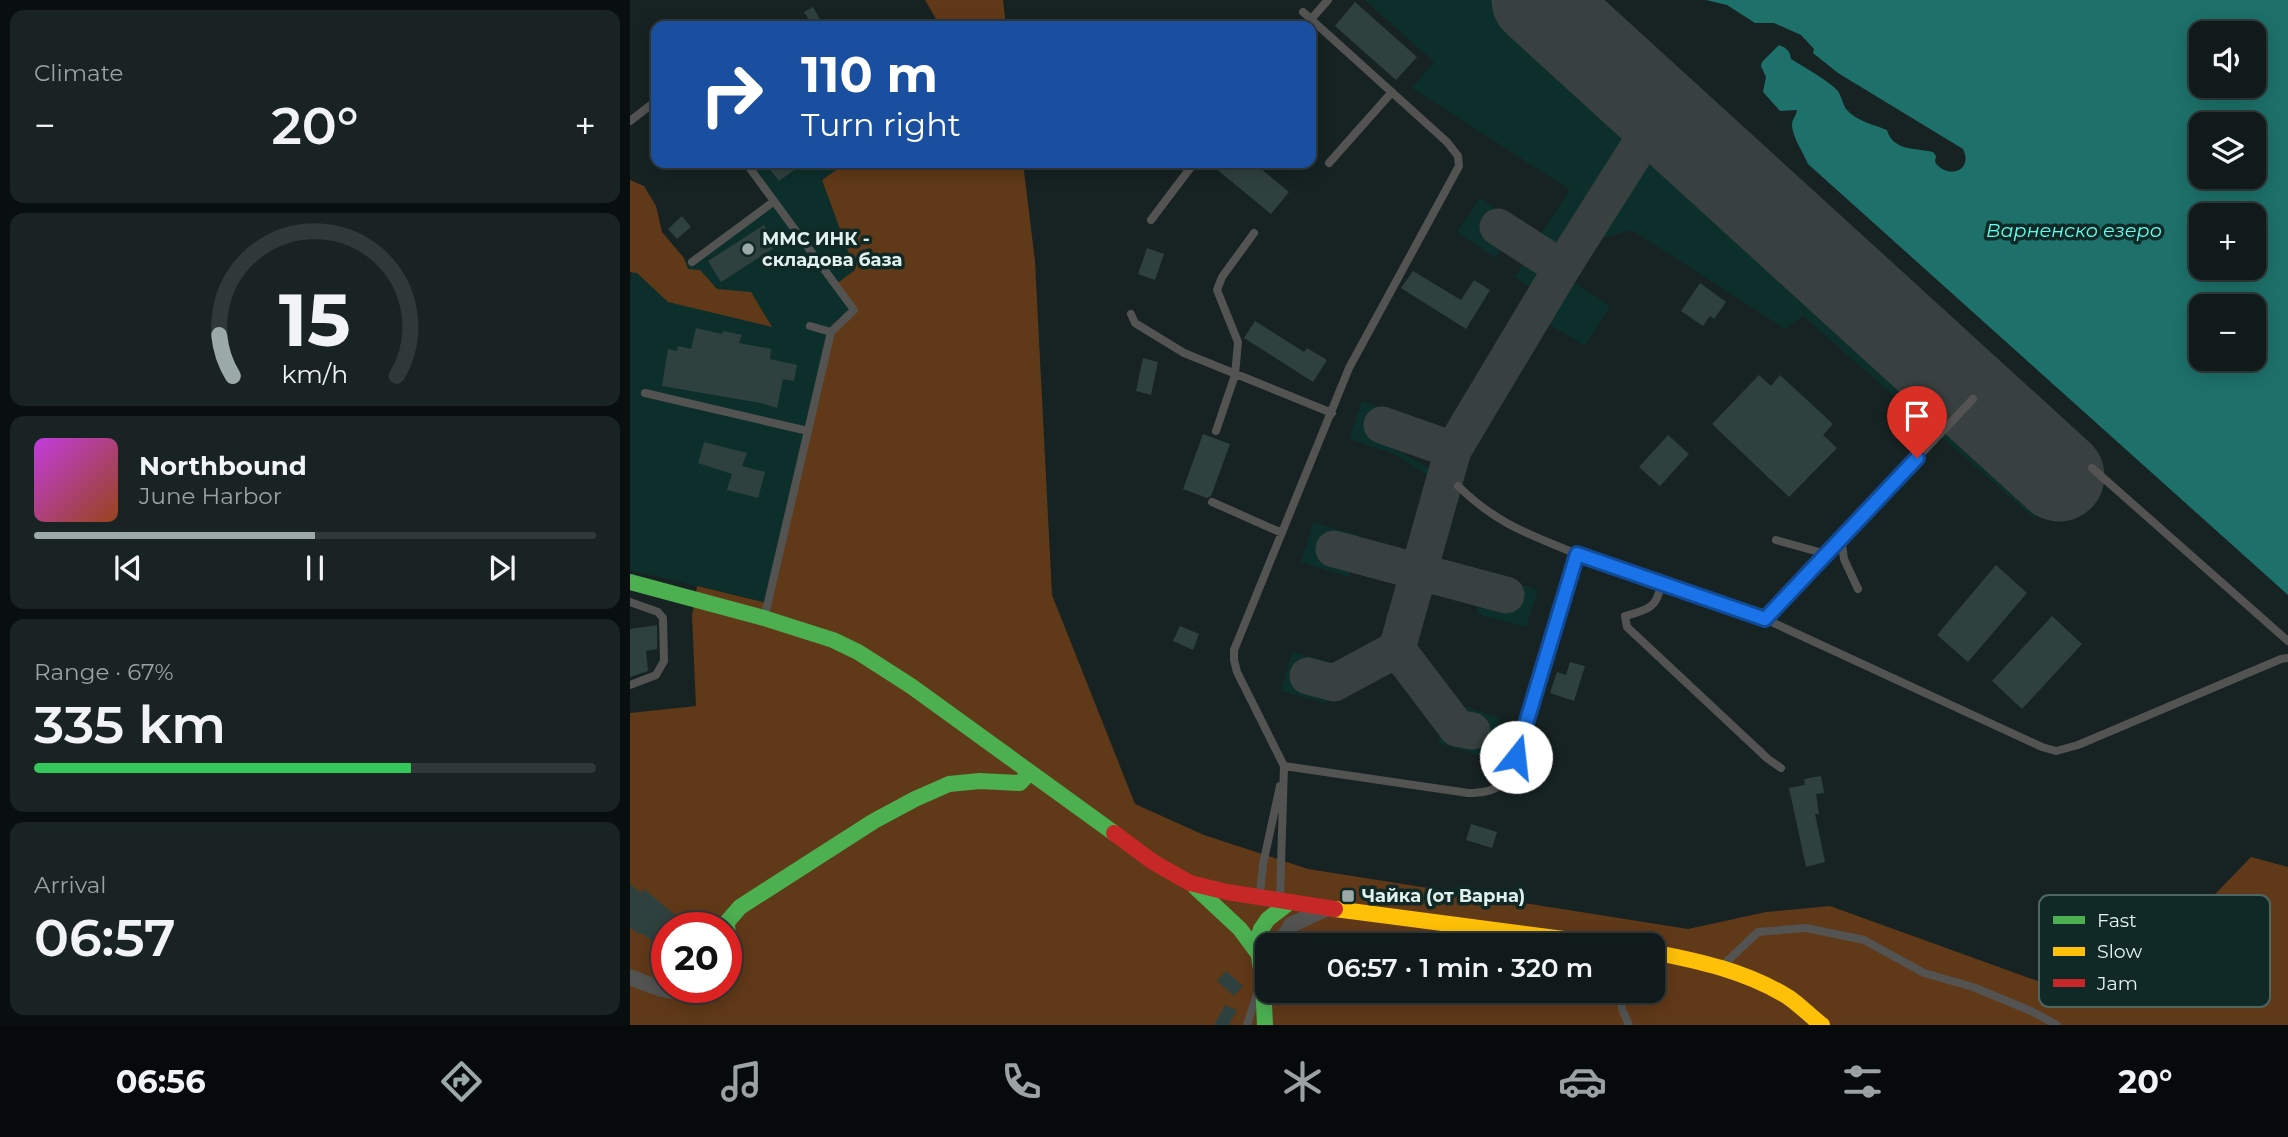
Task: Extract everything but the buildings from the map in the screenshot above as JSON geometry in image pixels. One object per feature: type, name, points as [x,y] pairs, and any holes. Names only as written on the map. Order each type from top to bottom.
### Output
[{"type":"street","points":[[630,582],[764,618],[833,640],[858,652],[911,686],[1153,862],[1190,883],[1240,929],[1255,950]]},
{"type":"street","points":[[735,912],[874,821],[915,799],[949,784],[980,781],[1020,783],[1029,773]]},
{"type":"street","points":[[1190,883],[1260,898],[1281,906],[1327,908],[1518,933]]},
{"type":"street","points":[[1280,933],[1281,906]]},
{"type":"street","points":[[1260,933],[1281,906]]},
{"type":"street","points":[[1286,933],[1291,925],[1327,908]]},
{"type":"street","points":[[1665,955],[1747,977],[1788,998],[1822,1025]]},
{"type":"street","points":[[630,977],[651,985]]},
{"type":"street","points":[[1265,1025],[1266,1003]]},
{"type":"lane","points":[[1310,21],[1328,0]]},
{"type":"lane","points":[[1303,12],[1307,21]]},
{"type":"lane","points":[[1281,906],[1284,766],[1237,672],[1234,650],[1349,368],[1459,166],[1458,156],[1447,142],[1392,92],[1316,30]]},
{"type":"lane","points":[[1329,163],[1392,92]]},
{"type":"lane","points":[[630,121],[651,105]]},
{"type":"lane","points":[[749,168],[854,310],[831,332],[764,618]]},
{"type":"lane","points":[[1151,220],[1190,168]]},
{"type":"lane","points":[[692,262],[773,202]]},
{"type":"lane","points":[[1216,431],[1235,375],[1238,342],[1217,290],[1222,277],[1254,233]]},
{"type":"lane","points":[[1131,314],[1135,323],[1184,353],[1332,413]]},
{"type":"lane","points":[[810,326],[831,332]]},
{"type":"lane","points":[[645,393],[808,431]]},
{"type":"lane","points":[[1765,619],[1973,399]]},
{"type":"lane","points":[[2092,468],[2288,641]]},
{"type":"lane","points":[[1458,486],[1477,505],[1503,523],[1577,554],[1765,619],[2009,733],[2056,751],[2078,746],[2284,659],[2288,647]]},
{"type":"lane","points":[[1212,502],[1282,533]]},
{"type":"lane","points":[[1841,538],[1844,559],[1858,589]]},
{"type":"lane","points":[[1776,540],[1826,554]]},
{"type":"lane","points":[[1284,766],[1468,793],[1488,793],[1504,781],[1516,757],[1577,554]]},
{"type":"lane","points":[[1661,583],[1655,604],[1647,610],[1625,616],[1627,627],[1781,768]]},
{"type":"lane","points":[[630,602],[658,612],[663,618],[664,661],[656,675],[630,685]]},
{"type":"lane","points":[[1260,898],[1263,864],[1284,766]]},
{"type":"lane","points":[[1720,968],[1758,933],[1806,928],[1864,940],[1924,974],[1973,988],[2031,1011],[2057,1025]]},
{"type":"lane","points":[[1247,1025],[1255,998]]},
{"type":"lane","points":[[1621,1003],[1629,1025]]},
{"type":"shaded area","points":[[925,0],[1003,0],[1005,21],[937,21]]},
{"type":"shaded area","points":[[1365,0],[1576,0],[2101,459],[2079,488],[2034,518],[1803,316],[1785,329],[1632,230],[1602,238],[1573,282],[1610,306],[1585,346],[1547,323],[1468,451],[1436,552],[1446,571],[1482,581],[1494,575],[1538,590],[1526,627],[1477,614],[1478,603],[1437,592],[1424,602],[1411,652],[1445,700],[1500,718],[1488,758],[1438,743],[1442,732],[1403,671],[1382,665],[1325,703],[1281,691],[1292,652],[1345,666],[1385,646],[1399,588],[1396,577],[1353,564],[1349,577],[1301,562],[1313,522],[1361,536],[1357,550],[1396,560],[1416,546],[1436,481],[1394,454],[1349,439],[1362,401],[1407,416],[1405,425],[1435,435],[1453,430],[1537,292],[1515,277],[1524,263],[1502,248],[1495,258],[1457,232],[1480,198],[1539,237],[1570,190],[1412,88],[1434,62]],"holes":[[[1398,443],[1432,453],[1439,465],[1437,473],[1398,450]]]},
{"type":"shaded area","points":[[749,168],[839,168],[822,180],[856,271],[854,310],[768,603],[630,570],[630,283],[634,264],[692,262],[773,203]]},
{"type":"shaded area","points":[[839,168],[1024,168],[1035,261],[1052,595],[1135,804],[1204,835],[1308,869],[1688,929],[1766,912],[1830,906],[2039,981],[2039,1007],[2270,1007],[2270,895],[2214,895],[2251,857],[2288,867],[2288,1025],[630,1025],[630,713],[696,706],[692,616],[697,586],[767,603],[831,332],[853,310],[835,285],[855,270],[822,180]]},
{"type":"shaded area","points":[[630,180],[644,186],[656,206],[662,232],[684,258],[688,269],[700,270],[717,289],[751,292],[772,327],[668,302],[637,273],[630,272]]},
{"type":"water","name":"Варненско езеро","points":[[1706,0],[2288,0],[2288,595],[1808,164],[1793,131],[1792,123],[1797,110],[1780,111],[1763,92],[1766,77],[1762,62],[1779,45],[1784,47],[1791,59],[1837,90],[1845,108],[1851,114],[1887,130],[1899,145],[1933,152],[1936,156],[1935,162],[1946,171],[1962,168],[1965,163],[1963,149],[1838,73],[1813,53],[1814,49],[1801,35],[1774,23],[1755,23],[1727,5]]},
{"type":"taxiway","points":[[1308,676],[1334,683],[1397,649],[1453,450],[1562,268],[1660,113]]},
{"type":"taxiway","points":[[1498,227],[1562,268]]},
{"type":"taxiway","points":[[1382,425],[1453,450]]},
{"type":"taxiway","points":[[1334,549],[1506,595]]},
{"type":"taxiway","points":[[1397,649],[1457,728],[1472,731]]},
{"type":"runway","points":[[1537,0],[2059,476]]},
{"type":"traffic: fast","points":[[630,582],[764,618],[833,640],[858,652],[911,686],[1114,833]]},
{"type":"traffic: fast","points":[[736,912],[874,821],[915,799],[949,784],[980,781],[1020,783],[1029,773]]},
{"type":"traffic: fast","points":[[1195,887],[1240,929],[1255,949]]},
{"type":"traffic: fast","points":[[1265,1025],[1257,942],[1268,919],[1290,902]]},
{"type":"traffic: slow","points":[[1335,909],[1518,933]]},
{"type":"traffic: slow","points":[[1665,955],[1705,963],[1756,980],[1788,997],[1822,1025]]},
{"type":"traffic: jam","points":[[1114,833],[1153,862],[1190,883],[1227,892],[1335,909]]},
{"type":"place","name":"ММС ИНК - складова база","points":[[748,249]]},
{"type":"place","name":"Чайка (от Варна)","points":[[1348,896]]},
{"type":"route","points":[[1516,757],[1577,554],[1765,619],[1917,458]]}]
